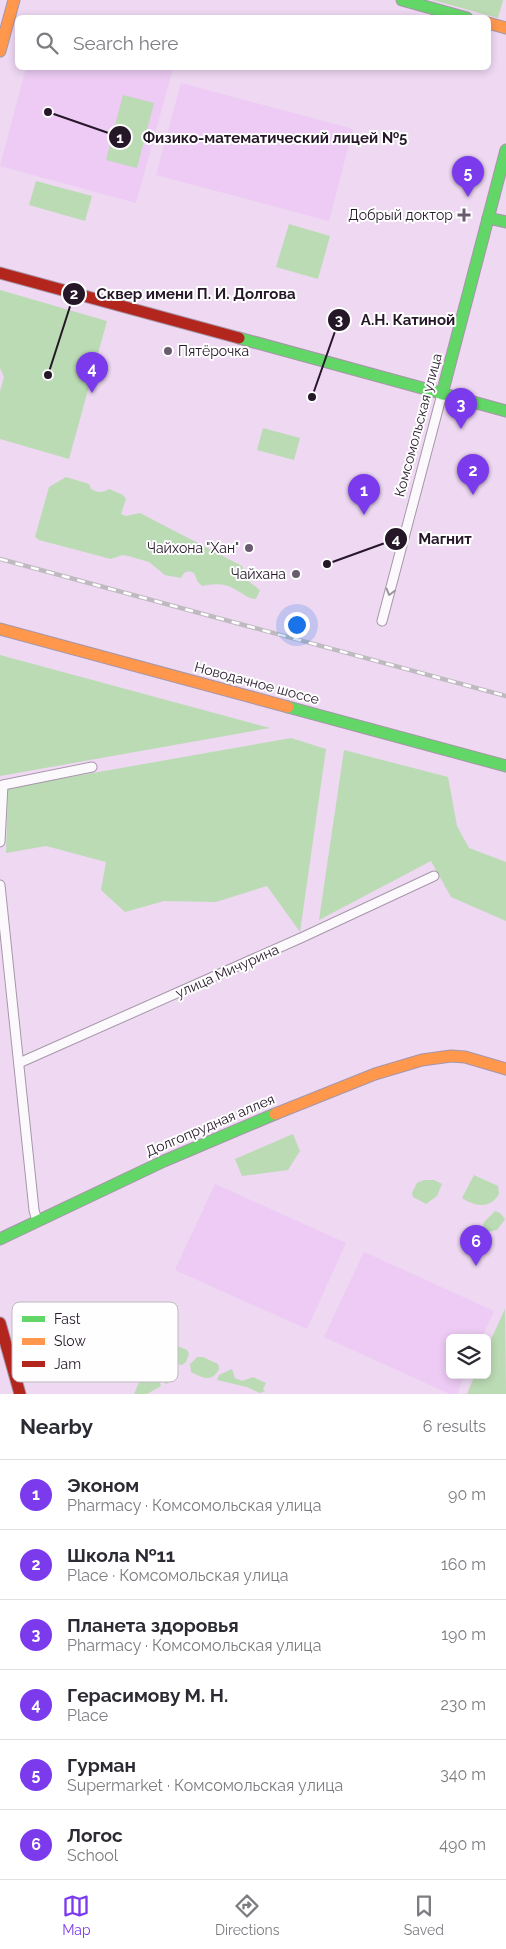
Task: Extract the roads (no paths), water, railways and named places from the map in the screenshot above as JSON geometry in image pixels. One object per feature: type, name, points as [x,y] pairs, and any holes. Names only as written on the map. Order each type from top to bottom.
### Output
[{"type":"street","points":[[0,51],[14,0]]},
{"type":"street","points":[[402,0],[456,15]]},
{"type":"street","points":[[491,24],[506,28]]},
{"type":"street","name":"Комсомольская улица","points":[[382,621],[506,150]]},
{"type":"street","points":[[488,218],[506,222]]},
{"type":"street","points":[[0,273],[506,411]]},
{"type":"street","name":"Новодачное шоссе","points":[[0,629],[506,766]]},
{"type":"street","points":[[0,842],[3,785],[92,766]]},
{"type":"street","name":"улица Мичурина","points":[[19,1063],[303,938],[434,876]]},
{"type":"street","points":[[0,885],[34,1210],[37,1221]]},
{"type":"street","name":"Долгопрудная аллея","points":[[0,1239],[170,1158],[260,1120],[418,1061],[439,1057],[461,1056],[491,1063],[506,1069]]},
{"type":"street","points":[[0,1324],[12,1366]]},
{"type":"railway","points":[[0,559],[506,696]]},
{"type":"place","name":"Физико-математический лицей №5","points":[[48,112]]},
{"type":"place","name":"Гурман","points":[[468,197]]},
{"type":"place","name":"Добрый доктор","points":[[464,215]]},
{"type":"place","name":"Пятёрочка","points":[[168,351]]},
{"type":"place","name":"Сквер имени П. И. Долгова","points":[[48,375]]},
{"type":"place","name":"Герасимову М. Н.","points":[[92,393]]},
{"type":"place","name":"А.Н. Катиной","points":[[312,397]]},
{"type":"place","name":"Планета здоровья","points":[[461,429]]},
{"type":"place","name":"Школа №11","points":[[473,495]]},
{"type":"place","name":"Эконом","points":[[364,515]]},
{"type":"place","name":"Чайхона \"Хан\"","points":[[249,548]]},
{"type":"place","name":"Магнит","points":[[327,564]]},
{"type":"place","name":"Чайхана","points":[[296,574]]},
{"type":"place","name":"Логос","points":[[476,1266]]}]
